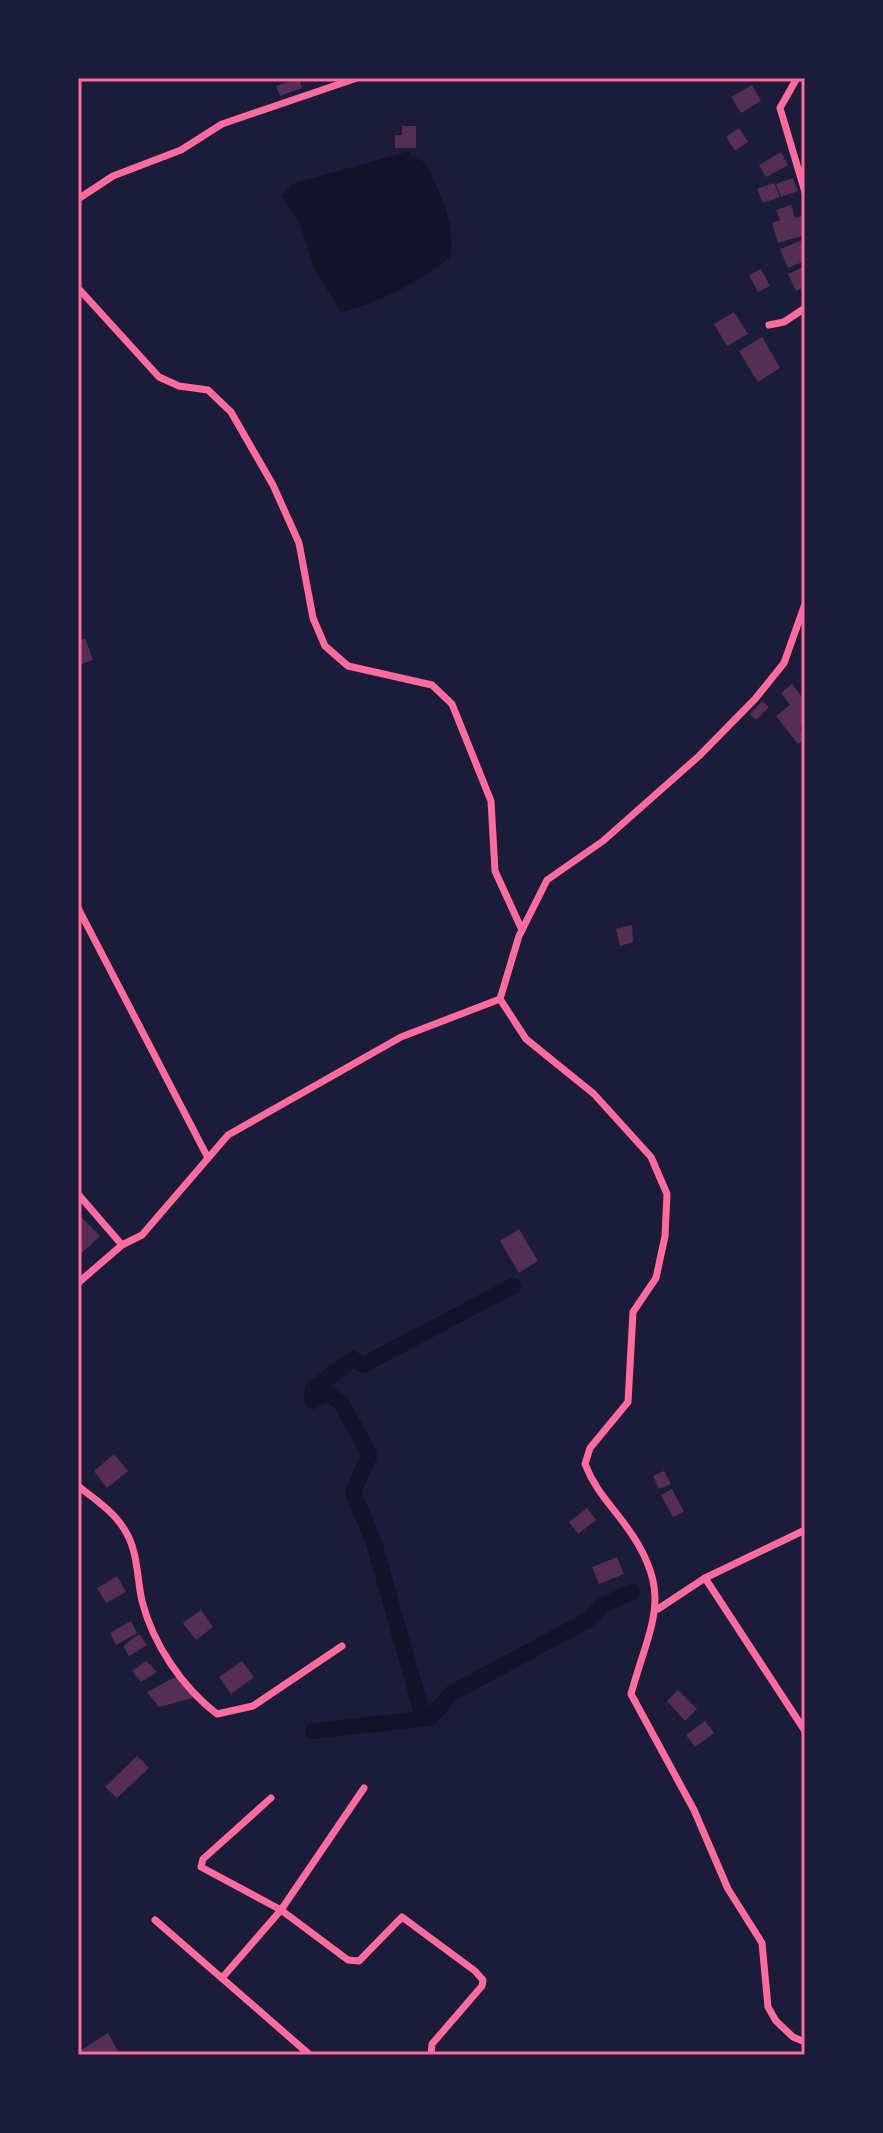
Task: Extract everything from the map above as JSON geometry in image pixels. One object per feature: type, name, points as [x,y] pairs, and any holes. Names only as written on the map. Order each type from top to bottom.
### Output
[{"type":"street","points":[[78,199],[113,176],[181,150],[222,124],[357,78]]},
{"type":"street","points":[[797,78],[780,108],[805,192]]},
{"type":"street","points":[[78,288],[159,377],[179,386],[208,390],[231,412],[273,485],[299,543],[313,618],[325,646],[348,666],[432,685],[452,704],[491,801],[495,871],[522,930]]},
{"type":"street","points":[[769,325],[784,322],[805,308]]},
{"type":"street","points":[[500,999],[522,930],[547,880],[603,841],[699,756],[755,699],[784,663],[805,604]]},
{"type":"street","points":[[78,908],[208,1158]]},
{"type":"street","points":[[78,1283],[122,1245],[142,1235],[228,1135],[401,1037],[500,999]]},
{"type":"street","points":[[500,999],[526,1039],[594,1094],[651,1157],[667,1194],[665,1236],[656,1278],[633,1312],[628,1402],[590,1448],[585,1464],[606,1505],[624,1523],[643,1554],[658,1609],[631,1694],[694,1810],[728,1889],[762,1943],[768,2007],[776,2021],[793,2037],[805,2042]]},
{"type":"street","points":[[78,1194],[122,1245]]},
{"type":"street","points":[[78,1486],[106,1508],[127,1533],[143,1603],[154,1632],[172,1665],[196,1697],[217,1714],[253,1706],[342,1646]]},
{"type":"street","points":[[658,1609],[705,1578],[803,1535]]},
{"type":"street","points":[[705,1578],[805,1731]]},
{"type":"street","points":[[222,1978],[281,1910],[364,1788]]},
{"type":"street","points":[[271,1798],[201,1863],[205,1872],[281,1910],[353,1962],[363,1957],[402,1917],[480,1976],[482,1986],[432,2044],[431,2055]]},
{"type":"street","points":[[155,1920],[310,2055]]},
{"type":"shaded area","points":[[409,151],[412,157],[425,162],[441,197],[451,232],[450,257],[398,290],[371,303],[341,312],[315,270],[299,221],[281,195],[292,184]]},
{"type":"building","points":[[299,78],[302,88],[280,96],[276,86]]},
{"type":"building","points":[[752,85],[761,101],[741,113],[731,97]]},
{"type":"building","points":[[402,126],[416,126],[416,148],[395,148],[395,135],[402,135]]},
{"type":"building","points":[[739,128],[748,142],[735,151],[726,137]]},
{"type":"building","points":[[781,152],[788,165],[766,177],[759,165]]},
{"type":"building","points":[[793,178],[798,191],[781,197],[776,184]]},
{"type":"building","points":[[774,183],[780,197],[763,203],[757,189]]},
{"type":"building","points":[[791,205],[795,218],[804,215],[805,235],[778,243],[772,223],[780,220],[776,210]]},
{"type":"building","points":[[805,239],[805,261],[788,268],[780,249]]},
{"type":"building","points":[[805,266],[805,287],[796,291],[788,274]]},
{"type":"building","points":[[761,269],[770,286],[758,292],[749,275]]},
{"type":"building","points":[[734,312],[748,334],[727,346],[714,324]]},
{"type":"building","points":[[762,337],[780,368],[758,382],[739,351]]},
{"type":"building","points":[[85,638],[93,660],[78,665],[78,641]]},
{"type":"building","points":[[792,684],[805,701],[805,724],[800,728],[805,739],[798,744],[776,716],[790,705],[781,693]]},
{"type":"building","points":[[762,701],[769,707],[756,720],[750,714]]},
{"type":"building","points":[[632,925],[633,942],[620,946],[616,929]]},
{"type":"building","points":[[81,1217],[100,1236],[82,1253],[78,1249],[78,1220]]},
{"type":"building","points":[[519,1229],[538,1261],[519,1273],[500,1241]]},
{"type":"building","points":[[114,1454],[128,1471],[107,1488],[94,1471]]},
{"type":"building","points":[[664,1471],[671,1484],[659,1489],[653,1476]]},
{"type":"building","points":[[672,1489],[684,1512],[673,1517],[661,1495]]},
{"type":"building","points":[[587,1508],[596,1520],[578,1534],[569,1522]]},
{"type":"building","points":[[617,1557],[624,1574],[599,1584],[592,1567]]},
{"type":"building","points":[[117,1576],[126,1592],[106,1603],[97,1588]]},
{"type":"building","points":[[201,1610],[213,1627],[196,1640],[183,1623]]},
{"type":"building","points":[[131,1621],[137,1633],[116,1645],[110,1633]]},
{"type":"building","points":[[139,1634],[147,1645],[129,1656],[123,1646]]},
{"type":"building","points":[[146,1661],[157,1672],[141,1682],[132,1671]]},
{"type":"building","points":[[242,1661],[254,1677],[231,1694],[219,1677]]},
{"type":"building","points":[[179,1675],[196,1697],[159,1707],[147,1692]]},
{"type":"building","points":[[678,1690],[697,1709],[685,1721],[667,1701]]},
{"type":"building","points":[[705,1721],[714,1733],[695,1747],[686,1735]]},
{"type":"building","points":[[137,1756],[149,1768],[117,1798],[105,1787]]},
{"type":"building","points":[[108,2033],[119,2053],[78,2055],[78,2052]]},
{"type":"waterway","points":[[430,1718],[421,1709],[374,1543],[353,1492],[369,1456],[341,1403],[328,1393],[312,1401],[313,1389],[353,1359],[363,1365],[513,1286]]},
{"type":"waterway","points":[[313,1731],[430,1718],[452,1693],[586,1621],[605,1604],[632,1592]]}]
